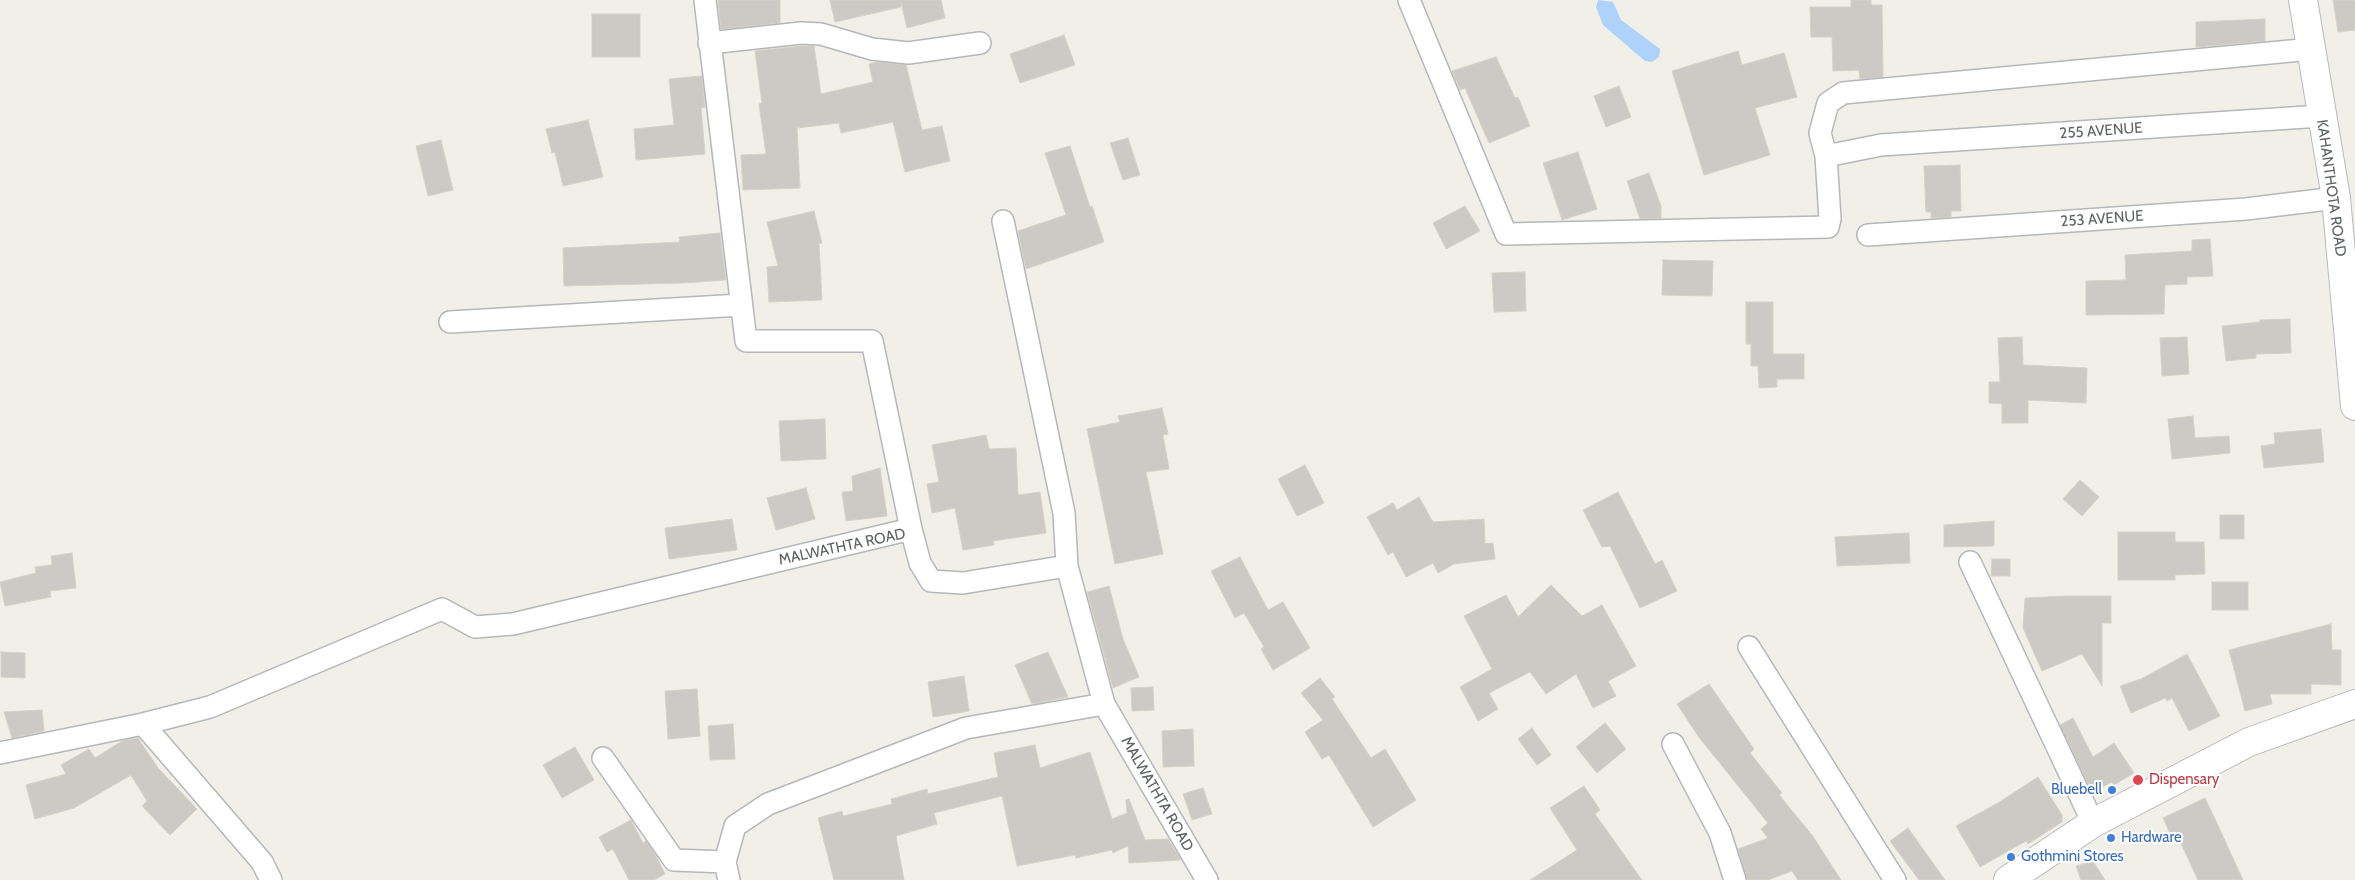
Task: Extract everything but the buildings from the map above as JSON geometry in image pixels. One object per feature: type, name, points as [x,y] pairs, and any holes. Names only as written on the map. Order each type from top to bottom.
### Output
[{"type":"main road","name":"KAHANTHOTA ROAD","points":[[2303,0],[2336,198],[2355,406]]},
{"type":"main road","points":[[2008,880],[2093,823],[2249,742],[2355,704]]},
{"type":"street","points":[[705,0],[746,341],[872,341],[911,529]]},
{"type":"street","points":[[1408,0],[1506,234],[1828,227],[1830,220],[1826,156],[1820,133],[1828,103],[1843,93],[2312,49]]},
{"type":"street","points":[[709,43],[801,33],[821,34],[872,49],[908,53],[980,44]]},
{"type":"street","name":"255 AVENUE","points":[[1826,156],[1881,145],[2321,116]]},
{"type":"street","name":"253 AVENUE","points":[[1868,235],[2246,209],[2336,198]]},
{"type":"street","points":[[1003,220],[1064,513],[1067,566]]},
{"type":"street","points":[[450,322],[741,305]]},
{"type":"street","name":"MALWATHTA ROAD","points":[[143,724],[210,707],[442,609],[475,628],[513,624],[911,529],[920,563],[931,581],[963,583],[1067,566],[1104,704],[1207,880]]},
{"type":"street","points":[[1970,562],[2093,823]]},
{"type":"street","points":[[1749,647],[1895,880]]},
{"type":"street","points":[[604,758],[674,860],[727,871],[735,826],[768,804],[966,728],[1104,704]]},
{"type":"street","points":[[0,753],[143,724],[262,862],[272,880]]},
{"type":"street","points":[[1673,744],[1720,834],[1735,880]]},
{"type":"water","points":[[1598,0],[1613,2],[1621,20],[1660,49],[1659,57],[1652,62],[1645,61],[1603,25],[1596,7]]},
{"type":"place","name":"Dispensary","points":[[2138,780]]},
{"type":"place","name":"Bluebell","points":[[2112,790]]},
{"type":"place","name":"Hardware","points":[[2111,838]]},
{"type":"place","name":"Gothmini Stores","points":[[2011,857]]}]
